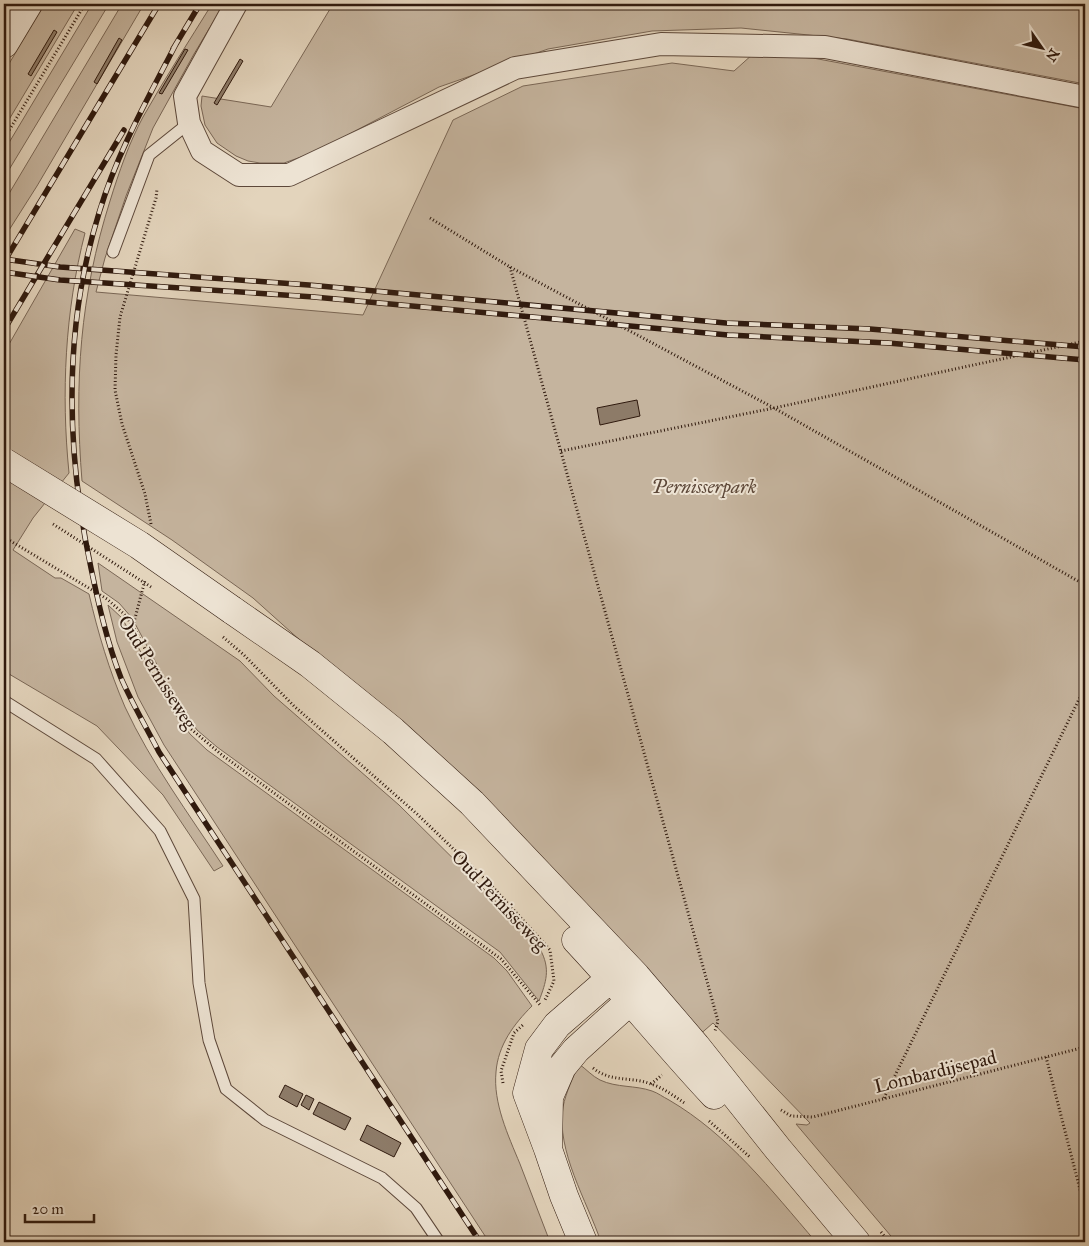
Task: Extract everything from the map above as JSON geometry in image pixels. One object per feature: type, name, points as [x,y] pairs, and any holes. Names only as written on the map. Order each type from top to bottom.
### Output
[{"type":"street","points":[[4,44],[28,4]]},
{"type":"street","points":[[236,4],[186,96],[189,123],[202,151],[239,176],[289,175],[515,68],[661,44],[825,47],[1085,97]]},
{"type":"street","points":[[4,462],[139,545],[225,621],[310,664],[393,731],[472,803],[626,985],[696,1046],[778,1149],[856,1242]]},
{"type":"street","points":[[583,1242],[564,1196],[527,1093],[539,1049],[557,1025],[626,985]]},
{"type":"lane","points":[[114,252],[149,154],[189,123]]},
{"type":"lane","points":[[4,701],[96,759],[160,831],[194,899],[199,983],[209,1040],[226,1089],[265,1120],[382,1178],[416,1208],[439,1242]]},
{"type":"path","points":[[4,139],[85,4]]},
{"type":"path","points":[[151,531],[145,494],[122,424],[115,390],[120,317],[156,198],[157,148]]},
{"type":"path","points":[[430,218],[510,267],[774,408],[1085,585]]},
{"type":"path","points":[[510,267],[718,1021],[714,1034]]},
{"type":"path","points":[[560,452],[1085,341]]},
{"type":"path","points":[[45,519],[152,587]]},
{"type":"path","name":"Oud Pernisseweg","points":[[4,537],[107,599],[124,614],[133,626],[167,691],[191,729],[222,755],[501,959],[541,1007],[554,981],[550,950],[491,885],[417,814],[294,706],[244,655],[225,621]]},
{"type":"path","points":[[133,626],[146,575]]},
{"type":"path","points":[[884,1098],[1085,687]]},
{"type":"path","name":"Lombardijsepad","points":[[792,1116],[813,1117],[1085,1047]]},
{"type":"path","points":[[1046,1057],[1085,1209]]},
{"type":"path","points":[[651,1084],[667,1091],[688,1106]]},
{"type":"path","points":[[708,1120],[754,1161]]},
{"type":"green space","points":[[45,4],[78,4],[4,128],[4,72]]},
{"type":"green space","points":[[92,4],[109,4],[4,178],[4,151]]},
{"type":"green space","points":[[122,4],[144,4],[37,186],[4,238],[4,202]]},
{"type":"green space","name":"Pernisserpark","points":[[212,4],[224,4],[153,128],[126,196],[105,258],[96,292],[363,315],[453,120],[523,86],[672,63],[734,71],[753,54],[813,58],[1085,109],[1085,1242],[896,1242],[796,1124],[807,1125],[810,1123],[713,1023],[697,1037],[341,677],[253,598],[172,540],[82,481],[79,374],[86,305],[100,236],[121,169],[138,127]]},
{"type":"green space","points":[[333,4],[1085,4],[1085,84],[847,39],[741,28],[652,31],[548,49],[439,87],[315,152],[284,163],[248,161],[236,156],[217,143],[205,125],[201,106],[202,96],[271,107]]},
{"type":"green space","points":[[75,229],[85,233],[73,292],[66,352],[65,413],[69,473],[33,518],[13,550],[55,578],[61,578],[89,594],[104,651],[125,707],[158,768],[223,866],[214,871],[163,795],[97,726],[4,671],[4,353]]},
{"type":"green space","points":[[98,563],[240,661],[274,696],[399,805],[487,892],[540,949],[545,963],[546,975],[539,1001],[500,952],[217,747],[197,730],[178,704],[132,618],[119,603],[102,591]]},
{"type":"green space","points":[[108,605],[122,618],[175,714],[190,734],[207,750],[494,958],[507,971],[532,1006],[513,1028],[504,1044],[497,1062],[496,1084],[499,1107],[506,1130],[550,1242],[489,1242],[164,745],[138,697],[117,642]]},
{"type":"green space","points":[[579,1064],[594,1077],[606,1083],[652,1091],[691,1114],[730,1147],[766,1183],[816,1242],[601,1242],[574,1176],[564,1141],[563,1107]]},
{"type":"building","points":[[54,30],[57,32],[31,76],[28,74]]},
{"type":"building","points":[[119,38],[122,40],[97,84],[94,82]]},
{"type":"building","points":[[185,49],[188,50],[162,94],[159,93]]},
{"type":"building","points":[[240,59],[243,61],[217,105],[214,103]]},
{"type":"building","points":[[637,400],[640,416],[600,425],[597,408]]},
{"type":"building","points":[[285,1085],[303,1094],[297,1107],[279,1097]]},
{"type":"building","points":[[306,1095],[314,1099],[309,1110],[301,1105]]},
{"type":"building","points":[[319,1102],[351,1118],[345,1130],[313,1114]]},
{"type":"building","points":[[367,1125],[401,1143],[394,1157],[360,1140]]},
{"type":"railway","points":[[4,262],[159,4]]},
{"type":"railway","points":[[173,49],[200,4]]},
{"type":"railway","points":[[176,44],[133,127],[106,191],[87,257],[79,301],[74,345],[73,435],[83,524],[104,624],[121,678],[159,752],[480,1242]]},
{"type":"railway","points":[[4,330],[124,130]]},
{"type":"railway","points":[[4,259],[60,267],[309,285],[726,323],[870,329],[1085,347]]},
{"type":"railway","points":[[4,272],[60,280],[314,297],[728,335],[888,343],[1085,360]]}]
